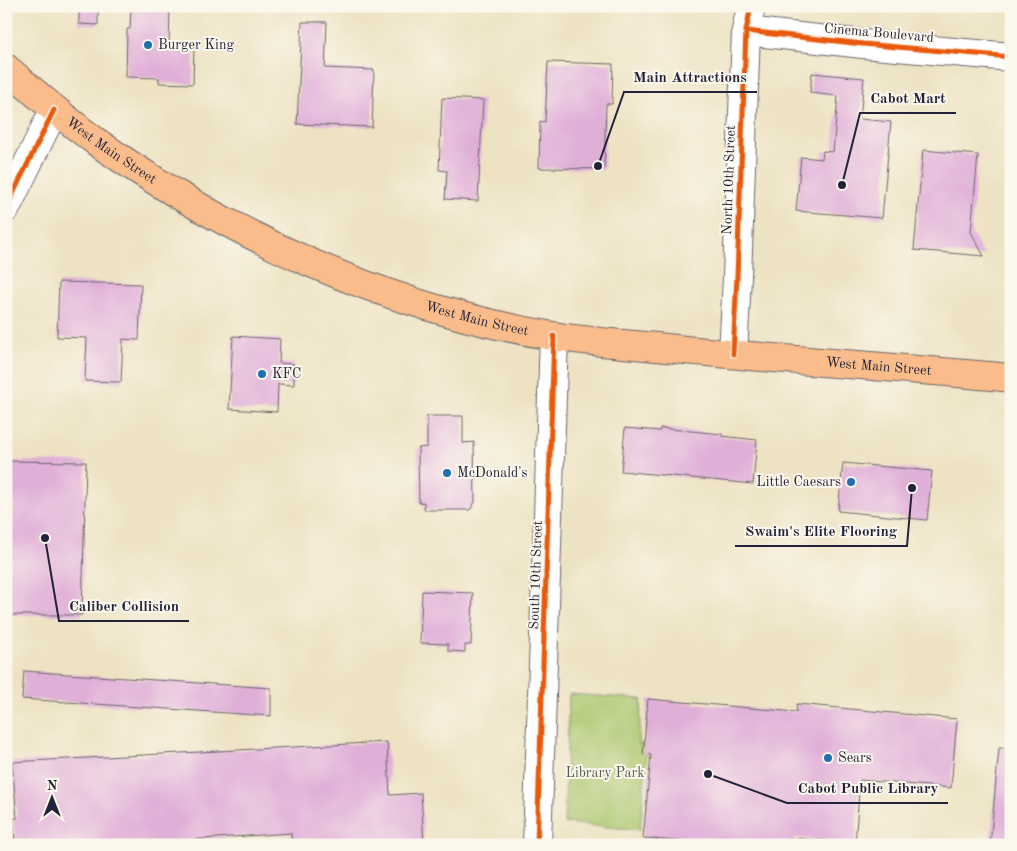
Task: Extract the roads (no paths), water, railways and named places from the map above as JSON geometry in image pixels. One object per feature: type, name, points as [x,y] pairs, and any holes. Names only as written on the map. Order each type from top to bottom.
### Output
[{"type":"main road","name":"West Main Street","points":[[6,68],[54,110],[97,142],[191,202],[251,234],[305,259],[377,289],[432,308],[492,324],[554,336],[733,354],[1011,378]]},
{"type":"street","name":"Cinema Boulevard","points":[[748,18],[863,44],[1011,57]]},
{"type":"street","name":"North 10th Street","points":[[733,354],[748,18]]},
{"type":"street","points":[[6,208],[54,110]]},
{"type":"street","name":"South 10th Street","points":[[537,845],[554,336]]},
{"type":"place","name":"Burger King","points":[[148,45]]},
{"type":"place","name":"Main Attractions","points":[[598,166]]},
{"type":"place","name":"Cabot Mart","points":[[842,185]]},
{"type":"place","name":"KFC","points":[[262,374]]},
{"type":"place","name":"McDonald's","points":[[447,473]]},
{"type":"place","name":"Little Caesars","points":[[851,482]]},
{"type":"place","name":"Swaim's Elite Flooring","points":[[912,488]]},
{"type":"place","name":"Caliber Collision","points":[[45,538]]},
{"type":"place","name":"Sears","points":[[828,758]]},
{"type":"place","name":"Cabot Public Library","points":[[708,774]]},
{"type":"park label","name":"Library Park","points":[[605,773]]}]
